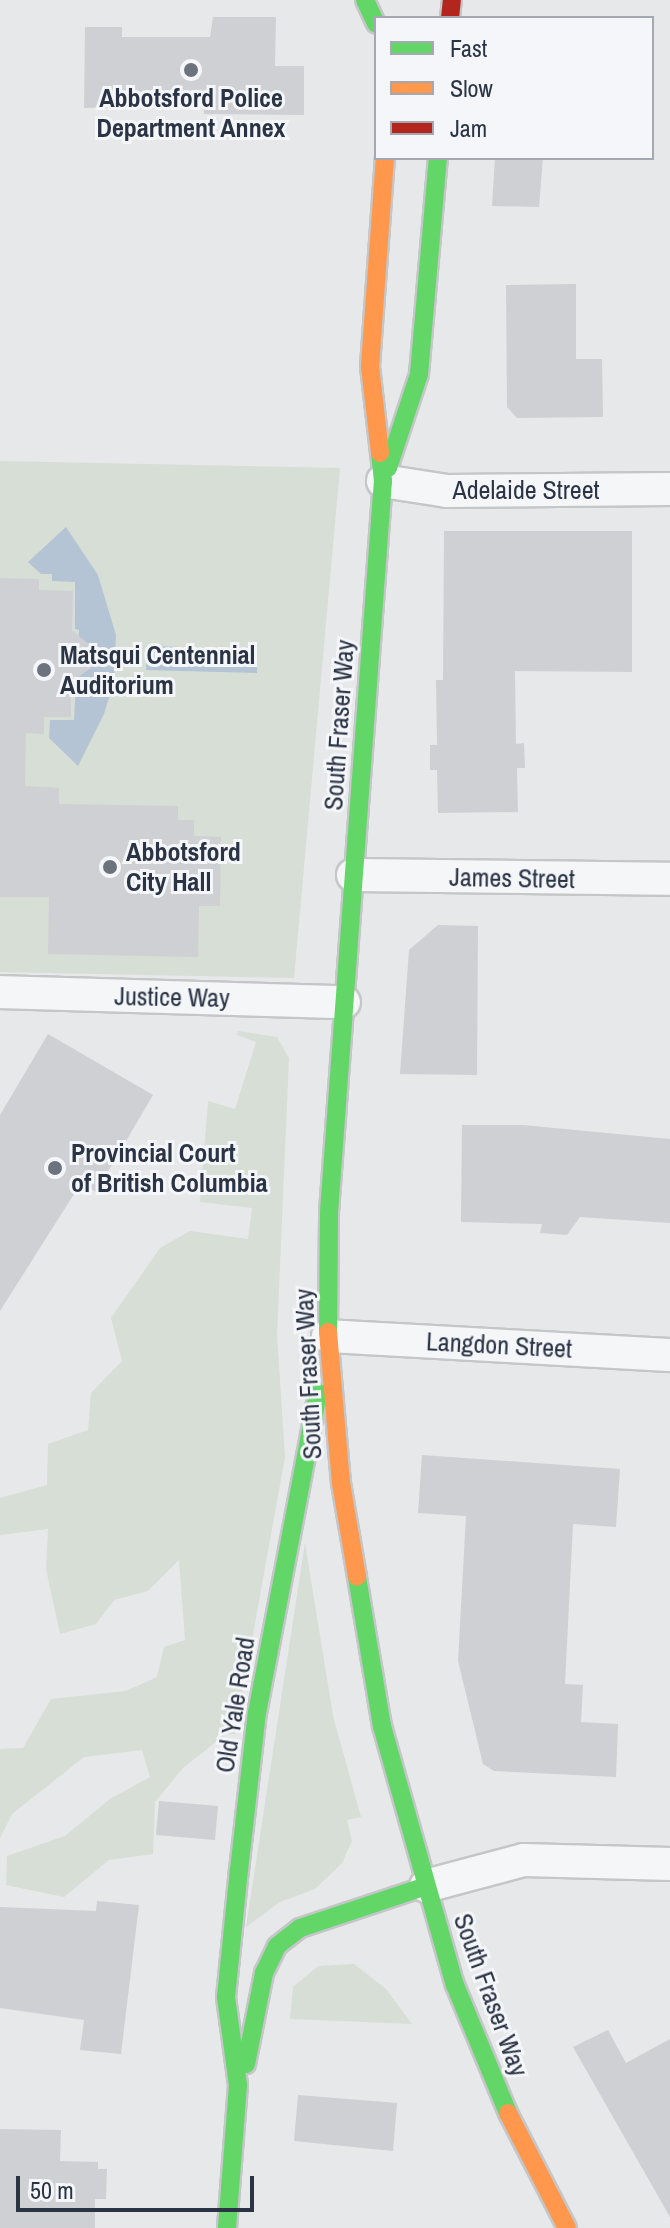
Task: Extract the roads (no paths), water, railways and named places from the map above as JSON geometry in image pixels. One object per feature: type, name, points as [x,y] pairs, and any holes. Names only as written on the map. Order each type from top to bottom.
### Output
[{"type":"main road","points":[[365,0],[374,20]]},
{"type":"main road","name":"South Fraser Way","points":[[385,160],[370,366],[383,481],[329,1212],[328,1336],[341,1483],[382,1726],[455,1985],[504,2106],[567,2228]]},
{"type":"main road","name":"South Fraser Way","points":[[383,481],[419,374],[438,160]]},
{"type":"main road","name":"Old Yale Road","points":[[227,2228],[238,2085],[226,1997],[257,1713],[328,1336]]},
{"type":"main road","name":"Old Yale Road","points":[[238,2085],[251,2051],[264,1973],[277,1946],[300,1928],[426,1886]]},
{"type":"street","name":"Adelaide Street","points":[[383,481],[447,491],[670,489]]},
{"type":"street","name":"James Street","points":[[353,875],[670,879]]},
{"type":"street","name":"Justice Way","points":[[0,992],[344,1002]]},
{"type":"street","name":"Langdon Street","points":[[328,1336],[670,1355]]},
{"type":"street","points":[[426,1886],[524,1860],[670,1864]]},
{"type":"water","points":[[66,527],[98,575],[116,635],[114,681],[104,714],[78,766],[49,738],[50,720],[74,720],[79,630],[75,629],[75,582],[52,581],[52,574],[41,574],[28,562]]},
{"type":"water","points":[[147,646],[257,649],[257,673],[146,670]]},
{"type":"place","name":"Abbotsford Police Department Annex","points":[[191,70]]},
{"type":"place","name":"Matsqui Centennial Auditorium","points":[[44,670]]},
{"type":"place","name":"Abbotsford City Hall","points":[[110,867]]},
{"type":"place","name":"Provincial Court of British Columbia","points":[[55,1168]]}]
